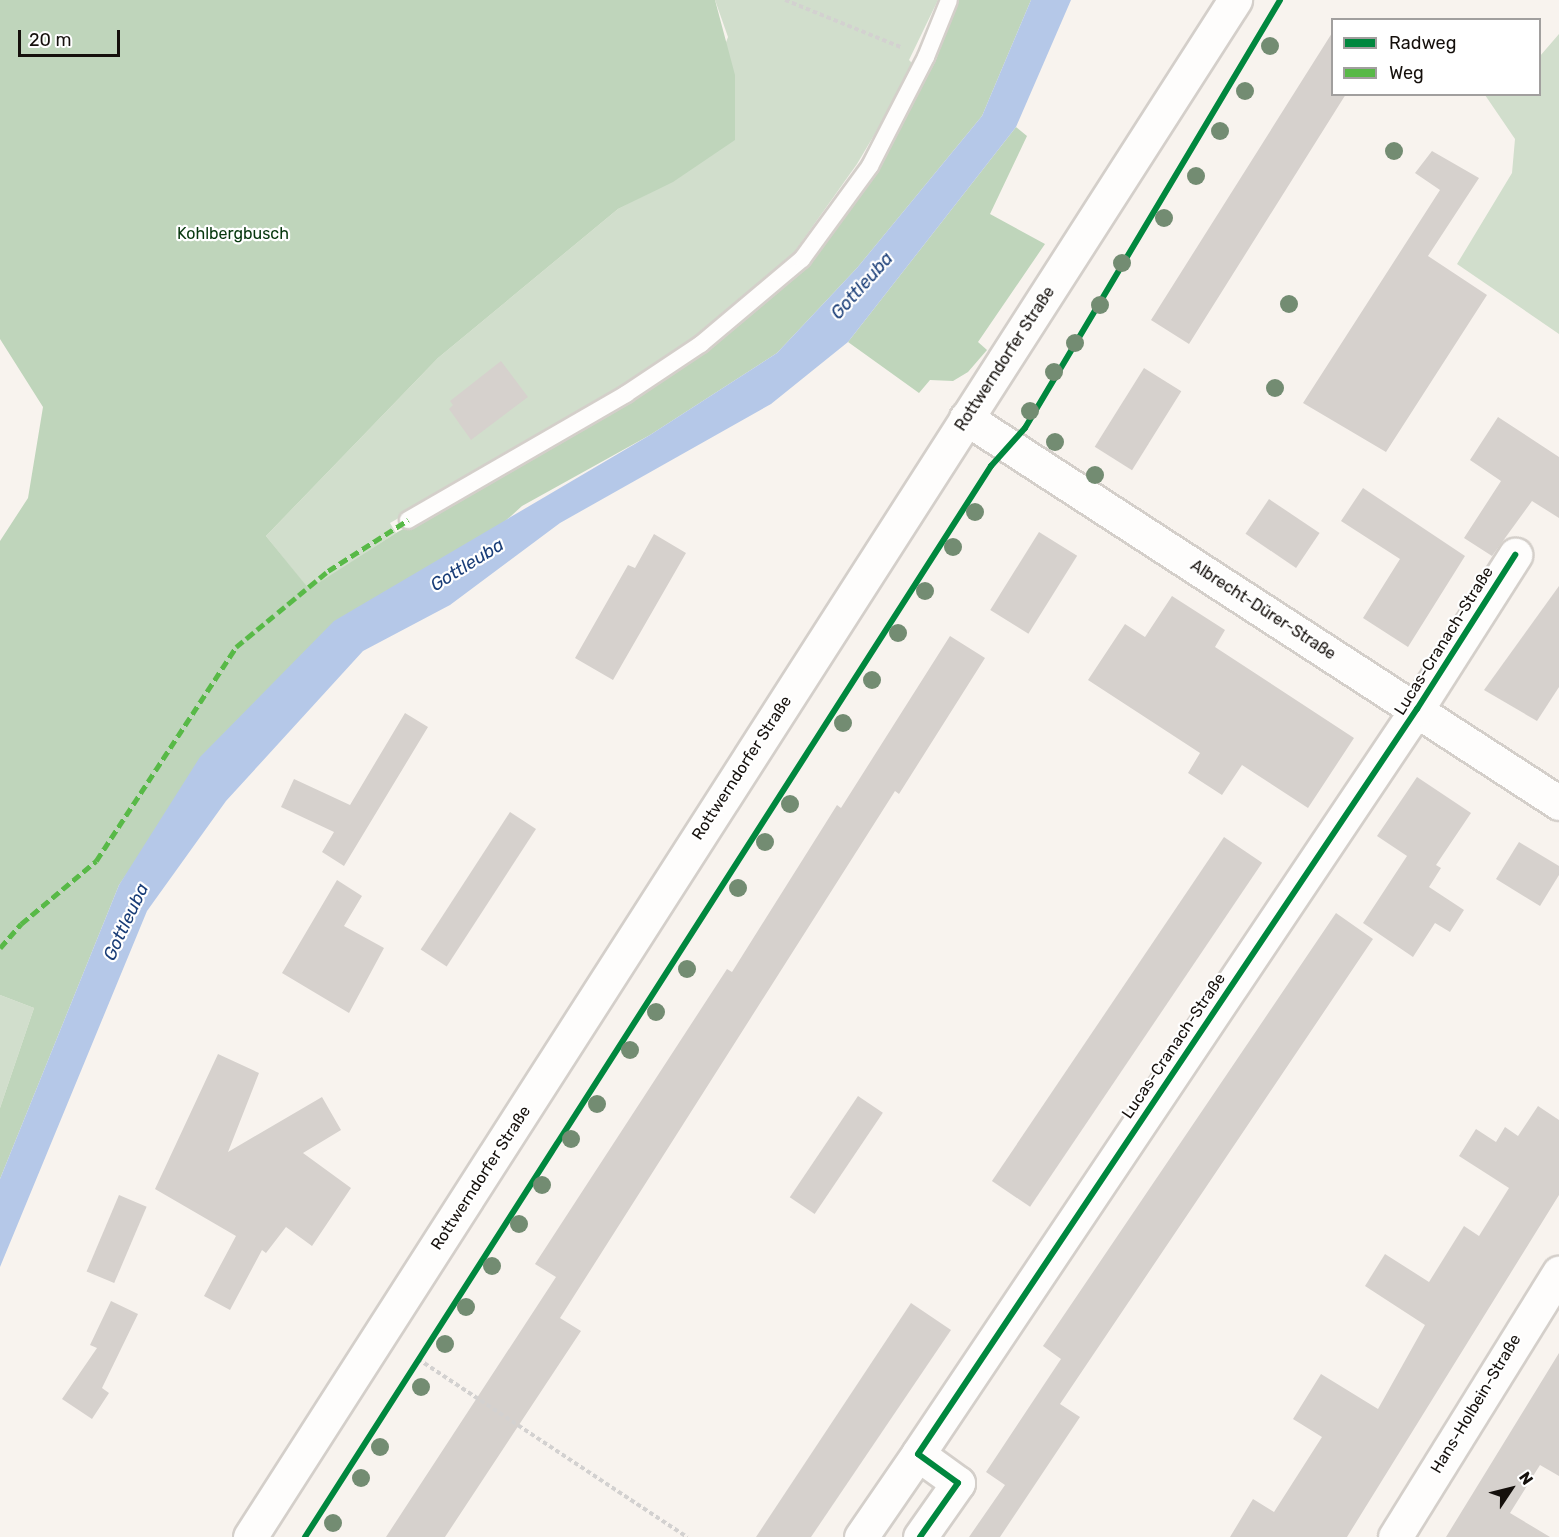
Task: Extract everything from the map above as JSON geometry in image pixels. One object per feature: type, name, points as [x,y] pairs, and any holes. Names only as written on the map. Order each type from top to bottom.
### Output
[{"type":"street","name":"Rottwerndorfer Straße","points":[[250,1537],[1235,0]]},
{"type":"street","name":"Albrecht-Dürer-Straße","points":[[966,418],[1559,802]]},
{"type":"street","name":"Lucas-Cranach-Straße","points":[[861,1537],[1418,709],[1515,555]]},
{"type":"street","name":"Hans-Holbein-Straße","points":[[1395,1537],[1559,1273]]},
{"type":"street","points":[[918,1454],[958,1483],[920,1537]]},
{"type":"lane","points":[[408,520],[636,388],[700,344],[802,259],[870,166],[926,57],[949,0]]},
{"type":"path","points":[[785,0],[926,57]]},
{"type":"path","points":[[418,1359],[687,1537]]},
{"type":"green space","name":"Kohlbergbusch","points":[[0,0],[715,0],[735,75],[735,140],[673,182],[618,209],[438,358],[266,536],[309,589],[396,533],[628,403],[707,347],[809,261],[877,170],[935,62],[959,0],[1031,0],[982,116],[857,268],[777,353],[650,435],[522,506],[146,846],[119,885],[0,1179],[0,1108],[34,1008],[0,995],[0,541],[28,498],[43,407],[0,339]]},
{"type":"green space","points":[[715,0],[938,0],[909,60],[915,66],[857,164],[793,254],[700,335],[615,394],[390,523],[396,533],[309,590],[266,536],[438,358],[618,209],[673,181],[728,37]]},
{"type":"green space","points":[[1559,34],[1559,334],[1457,264],[1512,173],[1515,139],[1486,96],[1541,96],[1541,55]]},
{"type":"green space","points":[[1016,127],[1027,136],[990,214],[1045,244],[978,342],[987,350],[968,372],[953,381],[930,380],[919,393],[848,342]]},
{"type":"green space","points":[[0,995],[34,1008],[0,1108]]},
{"type":"water","name":"Gottleuba","points":[[1031,0],[1071,0],[1016,127],[848,342],[771,404],[560,523],[450,605],[363,651],[226,801],[147,911],[0,1267],[0,1179],[119,885],[200,757],[334,621],[650,435],[777,353],[857,268],[982,116]]},
{"type":"building","points":[[1331,35],[1331,96],[1345,96],[1189,344],[1151,320]]},
{"type":"building","points":[[1432,151],[1479,178],[1428,256],[1487,295],[1386,452],[1303,403],[1440,190],[1415,173]]},
{"type":"building","points":[[501,361],[528,397],[471,440],[449,409],[453,405],[450,401]]},
{"type":"building","points":[[1144,368],[1181,391],[1132,470],[1095,447]]},
{"type":"building","points":[[1498,417],[1559,457],[1559,518],[1532,501],[1492,556],[1464,538],[1501,481],[1470,460]]},
{"type":"building","points":[[1363,488],[1465,556],[1408,647],[1363,618],[1400,559],[1341,521]]},
{"type":"building","points":[[1269,499],[1320,533],[1296,568],[1246,534]]},
{"type":"building","points":[[1039,532],[1077,556],[1028,634],[990,610]]},
{"type":"building","points":[[654,534],[686,553],[613,680],[575,658],[628,565],[635,568]]},
{"type":"building","points":[[1559,586],[1559,687],[1537,721],[1484,690]]},
{"type":"building","points":[[1172,596],[1225,630],[1215,647],[1354,738],[1308,808],[1242,765],[1222,795],[1188,773],[1200,753],[1088,680],[1125,624],[1145,637]]},
{"type":"building","points":[[950,636],[985,658],[899,794],[895,791],[560,1318],[581,1331],[445,1537],[386,1537],[556,1277],[535,1264],[727,969],[732,972],[837,805],[841,808]]},
{"type":"building","points":[[405,713],[428,727],[344,866],[322,852],[334,832],[281,807],[294,779],[350,805]]},
{"type":"building","points":[[1417,777],[1471,813],[1436,865],[1441,868],[1429,887],[1464,910],[1450,932],[1435,923],[1413,957],[1363,923],[1407,856],[1377,836]]},
{"type":"building","points":[[510,812],[536,829],[447,966],[421,950]]},
{"type":"building","points":[[1224,837],[1262,863],[1030,1207],[992,1181]]},
{"type":"building","points":[[1519,842],[1559,866],[1559,875],[1540,906],[1496,879]]},
{"type":"building","points":[[337,880],[362,896],[344,926],[384,948],[349,1013],[282,973]]},
{"type":"building","points":[[1336,913],[1373,939],[1060,1404],[1080,1417],[1000,1537],[969,1537],[1005,1485],[986,1472],[1061,1359],[1043,1346]]},
{"type":"building","points":[[218,1054],[259,1073],[228,1152],[322,1097],[341,1130],[303,1153],[351,1188],[312,1246],[286,1227],[266,1253],[262,1250],[230,1310],[204,1296],[236,1236],[155,1189]]},
{"type":"building","points":[[858,1096],[883,1113],[815,1214],[790,1197]]},
{"type":"building","points":[[1538,1106],[1559,1120],[1559,1195],[1347,1537],[1230,1537],[1253,1499],[1274,1512],[1322,1437],[1293,1419],[1321,1374],[1378,1409],[1425,1325],[1365,1286],[1385,1254],[1429,1282],[1464,1226],[1479,1236],[1509,1188],[1459,1156],[1476,1129],[1496,1142],[1505,1127],[1518,1136]]},
{"type":"building","points":[[119,1195],[147,1207],[114,1283],[87,1271]]},
{"type":"building","points":[[111,1301],[138,1314],[102,1388],[109,1393],[92,1419],[62,1399],[97,1348],[90,1345]]},
{"type":"building","points":[[911,1303],[951,1330],[811,1537],[756,1537]]},
{"type":"building","points":[[1559,1353],[1559,1476],[1540,1465],[1510,1513],[1550,1537],[1446,1537]]},
{"type":"marked path","points":[[0,948],[21,924],[96,861],[236,647],[328,571],[408,520]]},
{"type":"cycle path","points":[[305,1537],[991,466],[1025,428],[1280,0]]},
{"type":"cycle path","points":[[920,1537],[958,1483],[918,1454],[1417,709],[1515,555]]}]
